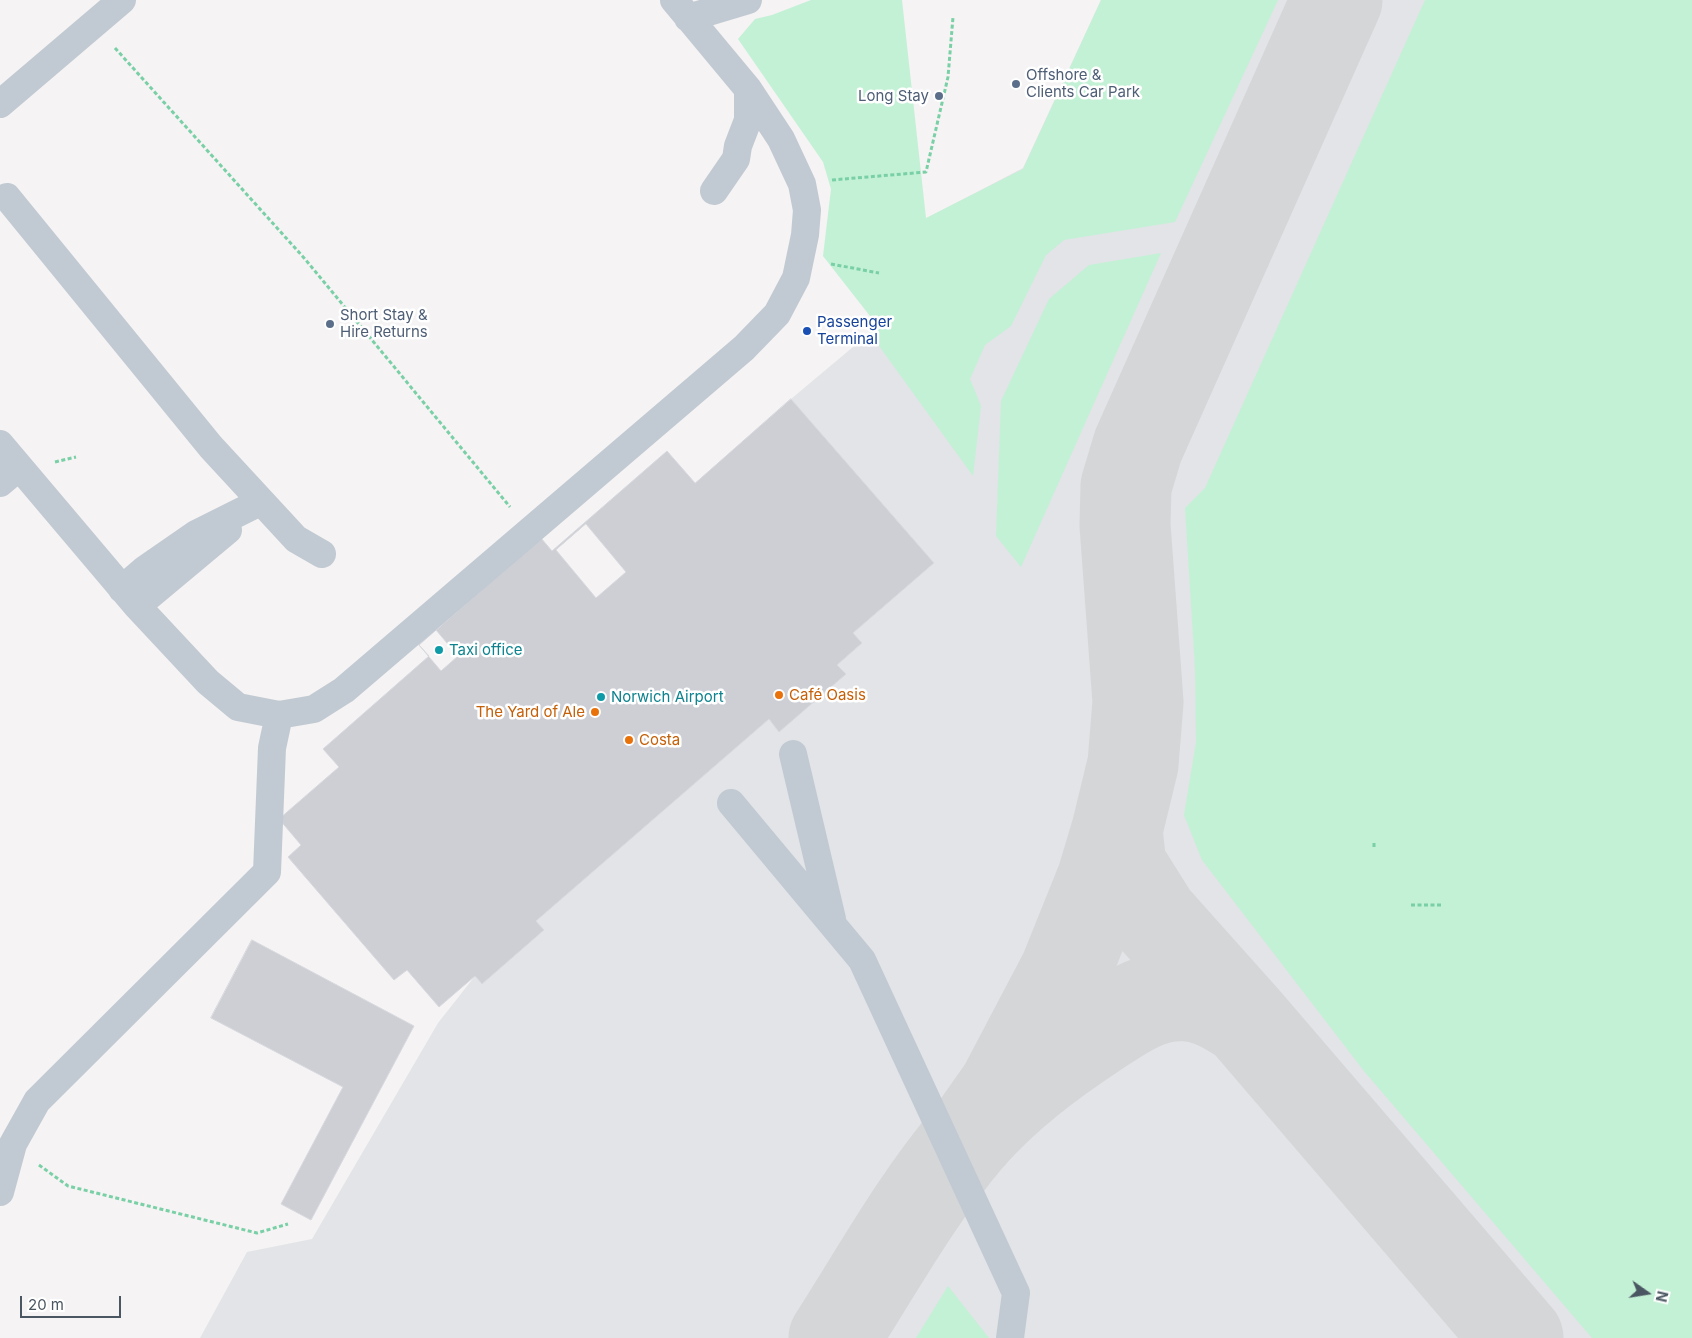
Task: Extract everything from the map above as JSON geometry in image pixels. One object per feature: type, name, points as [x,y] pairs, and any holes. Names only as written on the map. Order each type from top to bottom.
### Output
[{"type":"lane","points":[[0,104],[122,0]]},
{"type":"lane","points":[[681,9],[748,0]]},
{"type":"lane","points":[[0,444],[10,475],[130,597],[208,682],[238,707],[279,715],[314,709],[344,690],[744,348],[777,314],[796,278],[805,235],[807,210],[802,184],[781,139],[748,89],[711,42],[681,9]]},
{"type":"lane","points":[[714,191],[736,159],[738,146],[748,120],[748,89]]},
{"type":"lane","points":[[7,197],[211,447],[296,539],[322,554]]},
{"type":"lane","points":[[130,597],[260,502]]},
{"type":"lane","points":[[0,1192],[13,1144],[37,1101],[267,872],[272,748],[279,715]]},
{"type":"lane","points":[[793,754],[833,926]]},
{"type":"lane","points":[[731,804],[862,960],[1016,1293],[1010,1338]]},
{"type":"path","points":[[802,184],[926,172],[948,76],[953,17]]},
{"type":"path","points":[[94,24],[292,245],[510,505],[515,544]]},
{"type":"path","points":[[1374,842],[1374,847]]},
{"type":"path","points":[[1411,905],[1441,905]]},
{"type":"path","points":[[35,1162],[68,1186],[248,1231],[257,1233],[288,1224]]},
{"type":"shaded area","name":"Norwich Airport","points":[[1101,0],[1692,0],[1692,1338],[200,1338],[247,1252],[312,1239],[438,1023],[475,976],[482,984],[544,930],[536,921],[769,719],[779,731],[845,674],[837,665],[862,643],[853,633],[934,563],[791,399],[878,326],[925,219],[1023,168]]},
{"type":"green space","points":[[811,0],[902,0],[926,218],[1023,169],[1101,0],[1278,0],[1175,222],[1064,240],[1046,255],[1011,326],[985,345],[970,379],[981,406],[973,476],[869,332],[877,325],[823,256],[831,189],[823,162],[738,39],[755,19],[772,15]]},
{"type":"green space","points":[[1425,0],[1692,0],[1692,1338],[1592,1338],[1364,1071],[1202,860],[1184,815],[1196,742],[1195,669],[1185,508],[1205,488]]},
{"type":"green space","points":[[1161,253],[1021,567],[996,536],[1001,401],[1049,299],[1089,265]]},
{"type":"green space","points":[[948,1286],[989,1338],[916,1338]]},
{"type":"building","name":"Norwich Airport","points":[[791,399],[934,563],[853,633],[862,643],[837,665],[846,674],[779,732],[769,719],[536,921],[544,930],[482,984],[475,976],[439,1007],[407,970],[394,980],[288,857],[301,845],[279,819],[339,767],[323,749],[429,656],[419,645],[541,538],[552,551],[667,451],[695,483]]},
{"type":"building","points":[[586,524],[626,572],[596,598],[556,550]]},
{"type":"building","name":"Taxi office","points":[[436,630],[458,656],[441,671],[419,645]]},
{"type":"building","points":[[252,940],[414,1026],[311,1220],[281,1204],[343,1087],[211,1018]]},
{"type":"taxiway","points":[[971,1135],[1004,1088],[1065,972],[1102,880],[1117,830],[1133,764],[1138,702],[1125,525],[1126,486],[1138,446],[1337,0]]},
{"type":"taxiway","points":[[1117,830],[1121,866],[1153,917],[1245,1020],[1518,1338]]},
{"type":"taxiway","points":[[834,1338],[898,1235],[950,1160],[998,1107],[1046,1067],[1128,1011],[1162,998],[1187,996],[1203,999],[1218,1004],[1245,1020]]},
{"type":"place","name":"Offshore & Clients Car Park","points":[[1016,84]]},
{"type":"place","name":"Long Stay","points":[[939,96]]},
{"type":"place","name":"Short Stay & Hire Returns","points":[[330,324]]},
{"type":"place","name":"Passenger Terminal","points":[[807,331]]},
{"type":"place","name":"Taxi office","points":[[439,650]]},
{"type":"place","name":"Café Oasis","points":[[779,695]]},
{"type":"place","name":"Norwich Airport","points":[[601,697]]},
{"type":"place","name":"The Yard of Ale","points":[[595,712]]},
{"type":"place","name":"Costa","points":[[629,740]]}]
